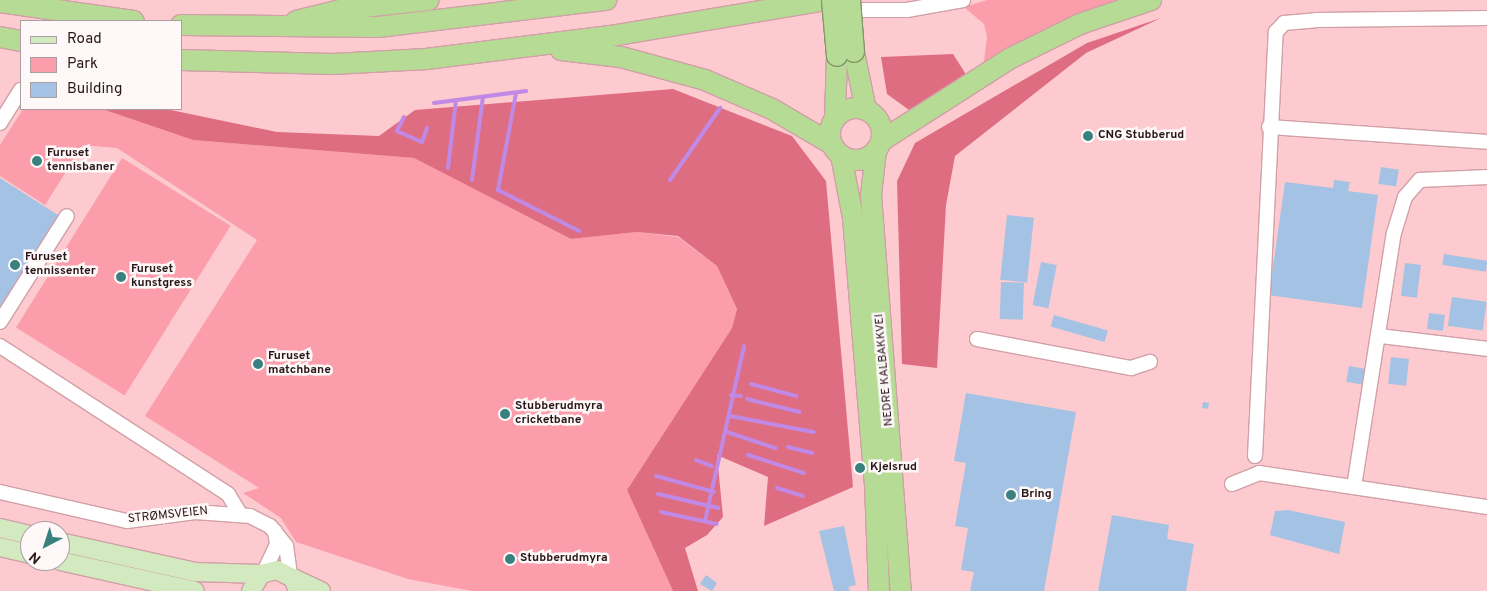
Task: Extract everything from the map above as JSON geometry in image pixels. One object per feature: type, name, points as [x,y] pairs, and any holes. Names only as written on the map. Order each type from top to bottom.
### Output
[{"type":"highway","points":[[265,29],[344,9],[430,0]]},
{"type":"highway","points":[[182,26],[265,29],[378,27],[606,0]]},
{"type":"highway","points":[[182,60],[375,62],[527,47],[826,0]]},
{"type":"highway","points":[[832,0],[846,54],[866,110],[879,122],[879,145]]},
{"type":"highway","points":[[837,150],[835,118],[846,54],[850,0]]},
{"type":"highway","points":[[527,47],[633,60],[705,80],[806,129],[837,150],[856,160],[1011,58],[1080,24],[1151,0]]},
{"type":"highway","points":[[0,2],[127,20]]},
{"type":"highway","points":[[0,37],[20,41]]},
{"type":"highway","points":[[835,118],[846,110],[866,110]]},
{"type":"highway","name":"NEDRE KALBAKKVEI","points":[[879,145],[870,195],[901,591]]},
{"type":"highway","name":"NEDRE KALBAKKVEI","points":[[837,150],[853,218],[875,476],[879,591]]},
{"type":"main road","points":[[0,528],[20,533]]},
{"type":"main road","points":[[70,544],[195,572],[262,573],[277,570],[293,582],[321,591]]},
{"type":"main road","points":[[0,547],[20,552]]},
{"type":"main road","points":[[70,564],[155,587],[195,591]]},
{"type":"main road","points":[[251,591],[262,573]]},
{"type":"street","points":[[794,5],[876,12],[963,0]]},
{"type":"street","points":[[1255,456],[1262,399],[1272,47],[1284,23],[1487,18]]},
{"type":"street","points":[[0,123],[20,92]]},
{"type":"street","points":[[1269,127],[1487,142]]},
{"type":"street","points":[[1354,487],[1380,336],[1394,233],[1405,197],[1420,180],[1487,177]]},
{"type":"street","points":[[0,322],[67,216]]},
{"type":"street","points":[[1380,336],[1487,349]]},
{"type":"street","points":[[977,340],[1131,368],[1150,362]]},
{"type":"street","points":[[0,346],[228,494],[240,514]]},
{"type":"street","points":[[1232,484],[1259,472],[1487,507]]},
{"type":"street","name":"STRØMSVEIEN","points":[[0,492],[128,521],[195,512],[240,514],[275,530]]},
{"type":"street","points":[[262,573],[276,544],[275,530]]},
{"type":"street","points":[[275,530],[286,546],[293,582]]},
{"type":"green space","points":[[987,0],[1142,0],[983,70],[987,37],[984,24],[964,7]]},
{"type":"green space","points":[[22,110],[105,110],[193,140],[414,158],[571,239],[637,232],[678,237],[717,266],[737,309],[732,328],[627,490],[673,591],[472,591],[408,579],[296,542],[281,518],[243,493],[259,488],[145,416],[257,240],[117,148],[83,145],[45,205],[0,176],[0,145]]},
{"type":"green space","name":"Furuset kunstgress","points":[[122,158],[231,226],[125,395],[16,328]]},
{"type":"shaded area","points":[[1161,18],[1086,53],[955,156],[946,205],[937,368],[902,364],[897,181],[915,143],[1087,43]]},
{"type":"shaded area","points":[[953,54],[967,76],[909,110],[887,94],[881,57]]},
{"type":"shaded area","points":[[673,89],[792,136],[826,181],[853,487],[764,526],[768,477],[717,455],[723,517],[707,535],[685,548],[698,591],[673,591],[627,490],[732,328],[737,309],[717,266],[678,236],[637,232],[571,239],[414,158],[193,140],[105,110],[171,110],[277,132],[379,136],[415,110]]},
{"type":"building","points":[[1381,167],[1399,170],[1396,187],[1378,184]]},
{"type":"building","name":"Furuset tennissenter","points":[[0,178],[61,217],[0,313]]},
{"type":"building","points":[[1334,180],[1350,182],[1348,191],[1378,195],[1362,308],[1269,295],[1285,182],[1333,188]]},
{"type":"building","points":[[1007,215],[1034,218],[1027,282],[1000,280]]},
{"type":"building","points":[[1444,254],[1487,261],[1486,272],[1442,265]]},
{"type":"building","points":[[1041,262],[1057,265],[1048,308],[1033,305]]},
{"type":"building","points":[[1405,263],[1421,265],[1417,298],[1401,296]]},
{"type":"building","points":[[1001,282],[1024,283],[1023,320],[1000,319]]},
{"type":"building","points":[[1452,297],[1487,302],[1483,331],[1448,326]]},
{"type":"building","points":[[1429,313],[1445,315],[1443,331],[1427,329]]},
{"type":"building","points":[[1054,315],[1108,330],[1105,342],[1051,327]]},
{"type":"building","points":[[1391,357],[1409,359],[1406,386],[1388,384]]},
{"type":"building","points":[[1349,366],[1366,369],[1363,385],[1346,382]]},
{"type":"building","name":"Bring","points":[[966,393],[1076,412],[1044,591],[970,591],[974,572],[961,570],[968,528],[955,526],[966,463],[954,461]]},
{"type":"building","points":[[1203,402],[1209,403],[1208,409],[1202,408]]},
{"type":"building","points":[[1288,510],[1345,522],[1339,554],[1270,535],[1275,511]]},
{"type":"building","points":[[1112,515],[1169,525],[1167,539],[1194,544],[1186,591],[1098,591]]},
{"type":"building","points":[[844,526],[856,585],[848,587],[850,591],[834,591],[819,531]]},
{"type":"building","points":[[706,575],[717,583],[712,591],[700,584]]},
{"type":"waterway","points":[[434,103],[526,91]]},
{"type":"waterway","points":[[516,93],[498,190],[579,231]]},
{"type":"waterway","points":[[472,180],[483,97]]},
{"type":"waterway","points":[[448,168],[456,100]]},
{"type":"waterway","points":[[670,180],[720,108]]},
{"type":"waterway","points":[[404,117],[397,131],[422,142],[427,128]]},
{"type":"waterway","points":[[705,521],[744,346]]},
{"type":"waterway","points":[[751,384],[796,396]]},
{"type":"waterway","points":[[731,395],[741,396]]},
{"type":"waterway","points":[[747,399],[799,412]]},
{"type":"waterway","points":[[730,416],[813,432]]},
{"type":"waterway","points":[[727,432],[775,448]]},
{"type":"waterway","points":[[788,447],[812,453]]},
{"type":"waterway","points":[[748,455],[804,473]]},
{"type":"waterway","points":[[696,460],[712,466]]},
{"type":"waterway","points":[[656,476],[714,492]]},
{"type":"waterway","points":[[777,488],[803,496]]},
{"type":"waterway","points":[[658,494],[718,508]]},
{"type":"waterway","points":[[661,512],[717,524]]},
{"type":"place","name":"CNG Stubberud","points":[[1088,136]]},
{"type":"place","name":"Furuset tennisbaner","points":[[37,161]]},
{"type":"place","name":"Furuset tennissenter","points":[[15,265]]},
{"type":"place","name":"Furuset kunstgress","points":[[121,277]]},
{"type":"place","name":"Furuset matchbane","points":[[258,364]]},
{"type":"place","name":"Stubberudmyra cricketbane","points":[[505,414]]},
{"type":"place","name":"Kjelsrud","points":[[860,468]]},
{"type":"place","name":"Bring","points":[[1011,495]]},
{"type":"place","name":"Stubberudmyra","points":[[510,559]]}]
